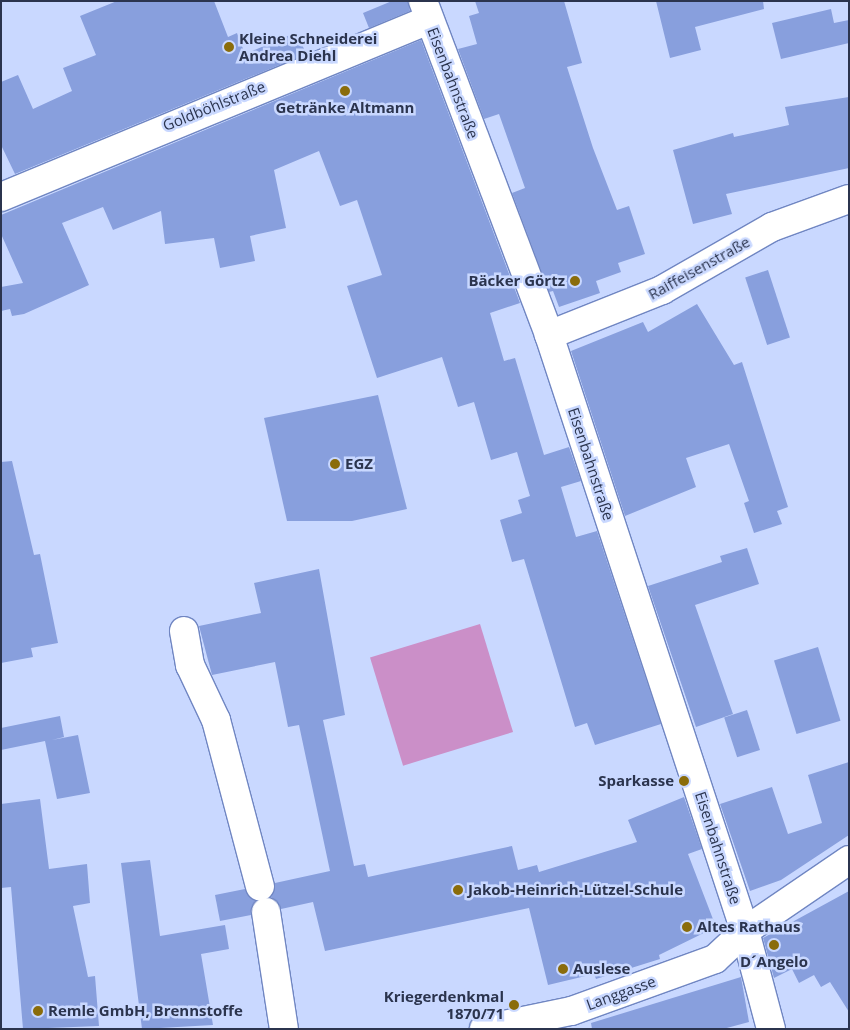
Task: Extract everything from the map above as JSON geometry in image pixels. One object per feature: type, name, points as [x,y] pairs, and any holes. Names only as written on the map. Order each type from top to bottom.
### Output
[{"type":"street","name":"Goldböhlstraße","points":[[1,196],[426,11]]},
{"type":"street","name":"Eisenbahnstraße","points":[[426,11],[549,336],[745,931],[771,1029]]},
{"type":"street","name":"Raiffeisenstraße","points":[[549,336],[662,290],[772,226],[849,199]]},
{"type":"street","points":[[184,631],[190,665],[216,720],[260,886]]},
{"type":"street","name":"Langgasse","points":[[484,1029],[571,1011],[715,959],[745,931],[849,860]]},
{"type":"street","points":[[266,912],[284,1029]]},
{"type":"shaded area","points":[[480,624],[513,732],[403,766],[370,658]]},
{"type":"building","points":[[117,1],[214,1],[228,37],[237,33],[245,54],[297,32],[306,54],[15,174],[1,145],[1,82],[18,75],[33,109],[72,91],[63,68],[96,55],[80,16]]},
{"type":"building","points":[[392,1],[408,1],[410,11],[369,28],[363,13]]},
{"type":"building","points":[[475,1],[564,1],[582,63],[567,67],[593,148],[617,210],[629,206],[645,254],[618,263],[621,272],[596,281],[600,293],[559,307],[553,291],[549,292],[512,193],[525,188],[499,114],[484,119],[458,49],[477,44],[469,16],[479,13]]},
{"type":"building","points":[[656,1],[763,1],[764,9],[695,27],[701,50],[670,58]]},
{"type":"building","points":[[831,9],[834,23],[849,20],[849,43],[781,59],[772,23]]},
{"type":"building","points":[[421,40],[520,303],[490,313],[504,361],[515,358],[544,455],[569,447],[581,481],[561,487],[576,537],[597,531],[661,724],[595,745],[587,723],[575,727],[524,559],[512,562],[500,520],[522,513],[518,500],[530,496],[517,452],[491,460],[474,402],[458,407],[442,357],[377,378],[347,286],[382,275],[357,200],[340,206],[319,151],[274,170],[286,228],[250,236],[255,261],[220,268],[214,238],[165,244],[161,211],[113,230],[103,207],[62,223],[89,285],[24,314],[12,316],[10,309],[1,311],[1,287],[23,283],[1,234],[1,215]]},
{"type":"building","points":[[849,97],[849,168],[726,194],[732,214],[693,224],[673,150],[733,133],[734,137],[789,125],[785,107]]},
{"type":"building","points":[[768,270],[790,338],[767,345],[745,277]]},
{"type":"building","points":[[697,304],[734,365],[742,362],[788,507],[777,511],[782,524],[754,533],[744,503],[749,501],[729,444],[686,458],[696,487],[625,516],[571,351],[643,322],[648,332]]},
{"type":"building","name":"EGZ","points":[[378,395],[407,509],[352,521],[287,521],[264,418]]},
{"type":"building","points":[[12,461],[34,555],[40,554],[58,643],[31,648],[33,657],[1,663],[1,462]]},
{"type":"building","points":[[747,548],[759,584],[695,605],[733,714],[696,727],[648,586],[722,562],[720,556]]},
{"type":"building","points":[[319,569],[345,715],[323,720],[354,866],[365,864],[368,877],[512,846],[518,870],[537,865],[539,872],[637,842],[628,820],[684,797],[702,849],[688,854],[716,927],[659,955],[660,959],[596,979],[594,974],[548,985],[529,908],[325,951],[313,902],[281,909],[271,897],[275,883],[330,871],[299,725],[288,727],[275,662],[212,675],[199,626],[261,613],[254,583]]},
{"type":"building","points":[[818,647],[841,721],[797,734],[774,660]]},
{"type":"building","points":[[747,710],[760,750],[737,757],[724,717]]},
{"type":"building","points":[[60,716],[64,737],[52,740],[78,735],[90,793],[57,799],[45,741],[1,750],[1,728]]},
{"type":"building","points":[[849,762],[849,835],[781,880],[750,891],[720,804],[772,787],[788,834],[822,823],[808,775]]},
{"type":"building","points":[[40,799],[49,869],[87,864],[90,903],[73,906],[88,977],[95,976],[99,1026],[23,1029],[11,887],[1,888],[1,804]]},
{"type":"building","points":[[150,860],[160,936],[225,925],[229,949],[201,954],[213,1025],[142,1029],[121,863]]},
{"type":"building","points":[[245,889],[255,901],[251,915],[220,921],[215,895]]},
{"type":"building","points":[[849,891],[849,1012],[830,982],[821,987],[814,975],[799,983],[792,969],[774,978],[763,938]]},
{"type":"building","points":[[741,977],[749,1022],[723,1029],[592,1029],[591,1023]]},
{"type":"place","name":"Kleine Schneiderei Andrea Diehl","points":[[229,47]]},
{"type":"place","name":"Getränke Altmann","points":[[345,91]]},
{"type":"place","name":"Bäcker Görtz","points":[[575,281]]},
{"type":"place","name":"EGZ","points":[[335,464]]},
{"type":"place","name":"Sparkasse","points":[[684,781]]},
{"type":"place","name":"Jakob-Heinrich-Lützel-Schule","points":[[458,890]]},
{"type":"place","name":"Altes Rathaus","points":[[687,927]]},
{"type":"place","name":"D´Angelo","points":[[774,945]]},
{"type":"place","name":"Auslese","points":[[563,969]]},
{"type":"place","name":"Kriegerdenkmal 1870/71","points":[[514,1005]]},
{"type":"place","name":"Remle GmbH, Brennstoffe","points":[[38,1011]]}]
